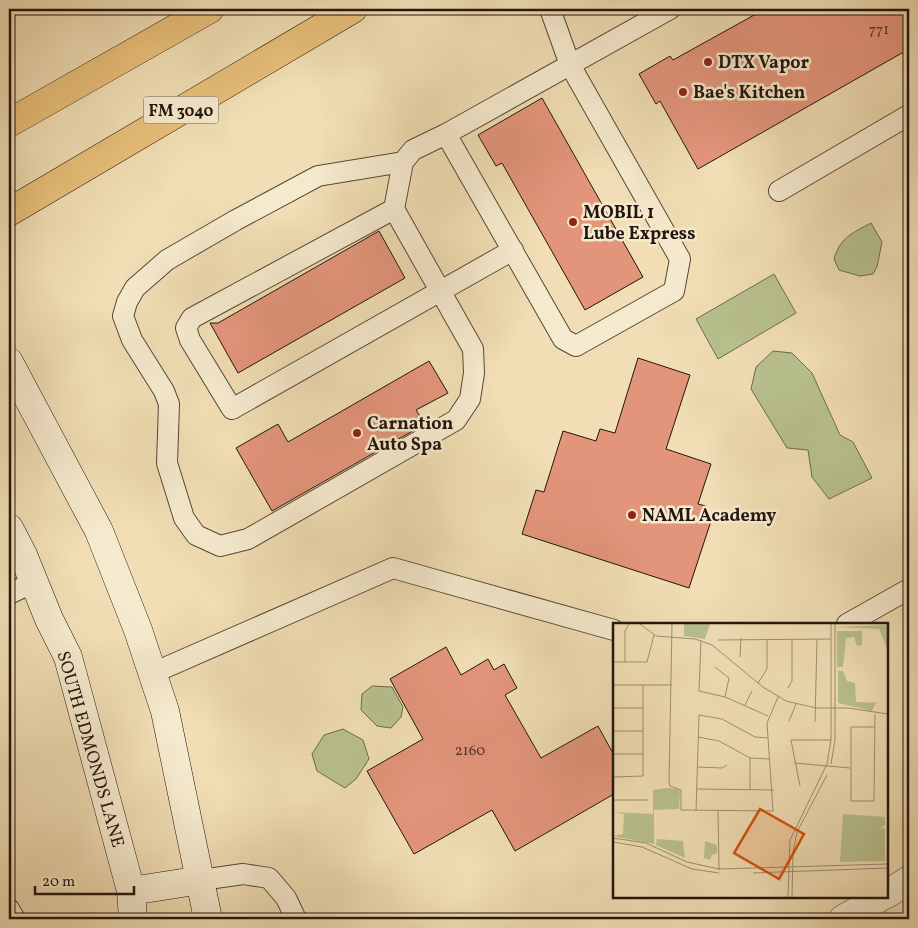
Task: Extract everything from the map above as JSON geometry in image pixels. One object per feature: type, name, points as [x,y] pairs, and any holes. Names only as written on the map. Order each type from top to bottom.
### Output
[{"type":"main road","points":[[9,123],[210,9]]},
{"type":"main road","name":"FM 3040","points":[[9,212],[354,9]]},
{"type":"main road","points":[[9,362],[99,531],[138,630],[165,711],[208,919]]},
{"type":"main road","name":"SOUTH EDMONDS LANE","points":[[9,528],[23,555],[49,619],[68,657],[131,891],[133,919]]},
{"type":"main road","points":[[131,891],[201,880]]},
{"type":"main road","points":[[888,893],[909,880]]},
{"type":"main road","points":[[843,919],[879,898]]},
{"type":"lane","points":[[446,134],[563,339],[576,346],[674,290],[680,259],[570,65],[550,9]]},
{"type":"lane","points":[[403,162],[318,176],[167,260],[135,288],[127,302],[123,316],[132,340],[164,392],[169,404],[167,463],[184,518],[196,535],[220,546],[248,539],[456,420],[470,399],[474,373],[473,350],[394,209],[403,162],[413,150],[446,134],[670,9]]},
{"type":"lane","points":[[779,190],[909,115]]},
{"type":"lane","points":[[394,209],[192,318],[186,328],[190,340],[232,409],[513,250]]},
{"type":"lane","points":[[153,673],[393,568],[613,630]]},
{"type":"lane","points":[[9,594],[34,582]]},
{"type":"lane","points":[[849,623],[909,589]]},
{"type":"lane","points":[[201,880],[243,874],[269,878],[286,898],[296,919]]},
{"type":"lane","points":[[9,909],[15,919]]},
{"type":"green space","points":[[871,223],[882,242],[877,267],[873,274],[860,276],[839,270],[834,259],[843,241]]},
{"type":"green space","points":[[774,274],[796,313],[718,359],[696,319]]},
{"type":"green space","points":[[773,351],[792,353],[812,373],[840,435],[853,442],[872,478],[829,499],[812,477],[808,450],[787,448],[751,389],[756,367]]},
{"type":"green space","points":[[372,686],[392,687],[403,707],[401,717],[391,728],[377,726],[361,710],[362,694]]},
{"type":"green space","points":[[343,729],[363,740],[369,759],[356,779],[345,788],[317,771],[312,754],[324,735]]},
{"type":"building","points":[[765,9],[909,9],[909,49],[698,169],[660,101],[656,104],[639,74],[670,56],[673,60]]},
{"type":"building","name":"MOBIL 1 Lube Express","points":[[542,98],[643,277],[585,310],[502,163],[496,166],[478,135]]},
{"type":"building","points":[[379,231],[405,278],[238,373],[210,323],[218,323]]},
{"type":"building","points":[[638,358],[690,375],[666,449],[711,464],[698,504],[706,506],[702,519],[711,521],[689,588],[522,534],[536,490],[544,492],[563,431],[596,441],[600,429],[615,433]]},
{"type":"building","name":"Carnation Auto Spa","points":[[429,361],[448,393],[416,410],[425,424],[272,511],[236,448],[278,424],[288,442]]},
{"type":"building","points":[[446,647],[461,675],[488,659],[494,670],[504,664],[517,688],[505,695],[541,758],[598,726],[613,753],[613,795],[515,851],[492,810],[414,854],[367,771],[423,739],[390,679]]},
{"type":"place","name":"DTX Vapor","points":[[708,62]]},
{"type":"place","name":"Bae's Kitchen","points":[[683,92]]},
{"type":"place","name":"MOBIL 1 Lube Express","points":[[573,222]]},
{"type":"place","name":"Carnation Auto Spa","points":[[357,433]]},
{"type":"place","name":"NAML Academy","points":[[632,515]]}]
